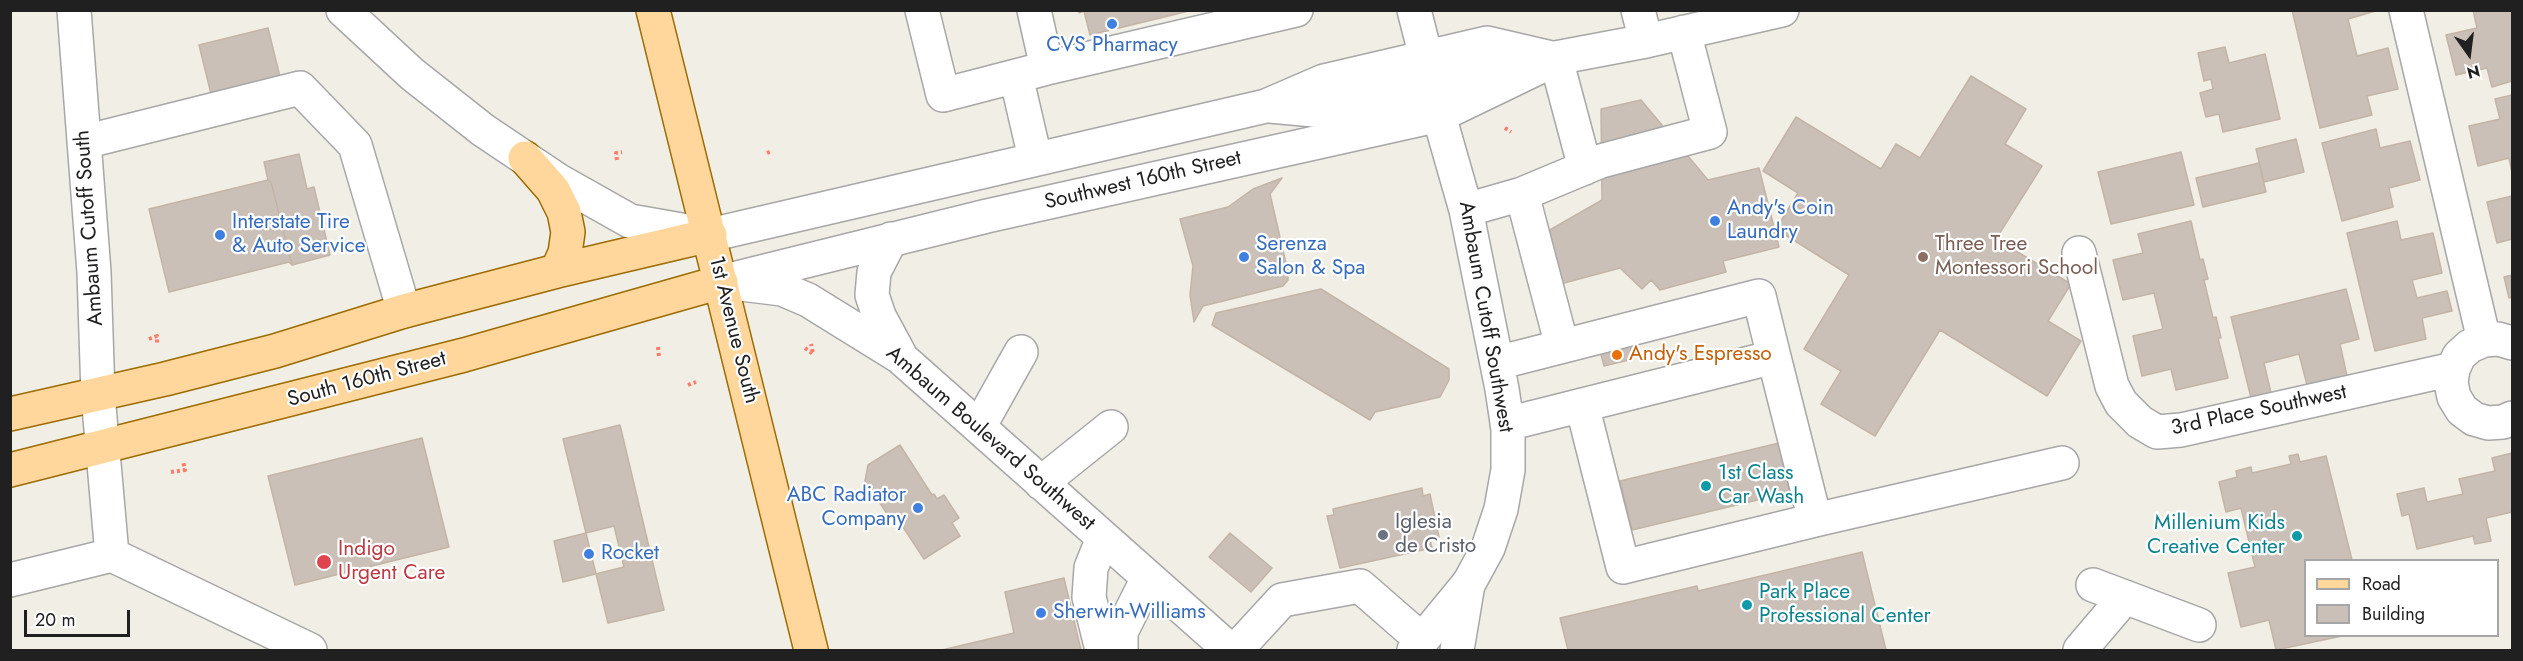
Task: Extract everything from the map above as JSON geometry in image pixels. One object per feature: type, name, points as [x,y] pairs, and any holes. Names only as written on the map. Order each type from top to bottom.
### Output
[{"type":"main road","name":"1st Avenue South","points":[[653,10],[811,651]]},
{"type":"main road","points":[[525,158],[553,190],[564,212],[568,232],[565,253],[557,271]]},
{"type":"main road","points":[[10,414],[98,395],[275,351],[404,311],[557,271],[710,235]]},
{"type":"main road","name":"South 160th Street","points":[[10,470],[464,355],[721,282]]},
{"type":"street","name":"Ambaum Cutoff South","points":[[74,10],[95,304],[98,395],[112,555]]},
{"type":"street","points":[[343,10],[412,74],[483,130],[559,181],[630,221],[710,235]]},
{"type":"street","points":[[922,10],[943,95],[1047,68],[1296,10]]},
{"type":"street","points":[[1034,10],[1047,68]]},
{"type":"street","name":"Ambaum Cutoff Southwest","points":[[1414,10],[1428,71],[1466,210],[1507,424],[1508,470],[1501,509],[1488,548],[1469,583],[1418,645]]},
{"type":"street","name":"Southwest 160th Street","points":[[721,282],[891,239],[1440,115],[1556,59],[1642,26],[1684,32],[1782,10]]},
{"type":"street","points":[[2406,10],[2498,341],[2470,346],[2459,356],[2453,369],[2453,390],[2462,410],[2474,419],[2488,423],[2503,422],[2512,418]]},
{"type":"street","points":[[1466,210],[1522,194],[1601,161],[1710,132],[1684,32]]},
{"type":"street","name":"Southwest 160th Street","points":[[710,235],[852,204],[1035,158],[1266,106],[1324,81],[1428,71],[1487,43],[1556,59]]},
{"type":"street","points":[[1556,59],[1585,168]]},
{"type":"street","points":[[1016,76],[1035,158]]},
{"type":"street","points":[[84,142],[300,88],[355,145],[404,311]]},
{"type":"street","points":[[1522,194],[1562,346]]},
{"type":"street","points":[[891,239],[874,272],[872,295],[879,316],[900,357]]},
{"type":"street","name":"3rd Place Southwest","points":[[2079,254],[2112,386],[2121,403],[2140,422],[2157,432],[2181,430],[2453,369]]},
{"type":"street","name":"Ambaum Boulevard Southwest","points":[[721,282],[782,289],[843,319],[900,357],[1230,651]]},
{"type":"street","points":[[1497,363],[1759,296],[1815,520]]},
{"type":"street","points":[[979,427],[1021,352]]},
{"type":"street","points":[[1507,424],[1774,357]]},
{"type":"street","points":[[1582,405],[1623,567],[2062,463]]},
{"type":"street","points":[[1041,483],[1111,427]]},
{"type":"street","points":[[1102,651],[1089,597],[1091,568],[1103,538]]},
{"type":"street","points":[[10,580],[112,555],[310,651]]},
{"type":"street","points":[[1121,651],[1120,632],[1148,578]]},
{"type":"street","name":"Ambaum Cutoff Southwest","points":[[1457,651],[1469,583]]},
{"type":"street","points":[[2093,585],[2199,625]]},
{"type":"street","points":[[1236,651],[1282,600],[1360,586],[1418,645]]},
{"type":"street","points":[[2079,651],[2125,597]]},
{"type":"path","points":[[1505,128],[1511,132]]},
{"type":"path","points":[[616,160],[616,153],[622,152]]},
{"type":"path","points":[[149,339],[157,336],[157,343]]},
{"type":"path","points":[[805,348],[813,354],[810,342]]},
{"type":"path","points":[[658,347],[659,357]]},
{"type":"path","points":[[688,385],[696,382]]},
{"type":"path","points":[[171,472],[185,470],[183,460]]},
{"type":"building","name":"CVS Pharmacy","points":[[1079,10],[1193,10],[1090,35],[1084,11],[1079,13]]},
{"type":"building","points":[[2292,10],[2379,10],[2348,19],[2357,56],[2388,48],[2398,89],[2367,96],[2372,115],[2320,128]]},
{"type":"building","points":[[2473,10],[2512,10],[2512,81],[2492,87],[2487,68],[2456,75],[2446,35],[2477,28]]},
{"type":"building","points":[[268,28],[280,77],[211,94],[199,45]]},
{"type":"building","points":[[2225,47],[2229,63],[2265,54],[2280,119],[2223,132],[2219,114],[2206,117],[2200,93],[2213,89],[2211,79],[2204,81],[2198,53]]},
{"type":"building","name":"Three Tree Montessori School","points":[[1971,76],[2026,109],[2005,144],[2042,166],[1996,239],[2071,284],[2048,321],[2081,341],[2047,396],[1940,330],[1875,436],[1821,404],[1841,371],[1804,349],[1849,275],[1776,229],[1798,193],[1763,171],[1796,117],[1881,169],[1896,144],[1920,158]]},
{"type":"building","points":[[2512,95],[2512,173],[2509,158],[2478,166],[2469,126],[2500,119],[2495,99]]},
{"type":"building","points":[[1641,100],[1708,180],[1759,168],[1779,247],[1723,261],[1726,272],[1660,290],[1651,280],[1642,289],[1620,268],[1553,286],[1541,235],[1602,200],[1601,109]]},
{"type":"building","points":[[2376,129],[2380,148],[2410,141],[2420,180],[2389,188],[2393,207],[2342,221],[2322,143]]},
{"type":"building","points":[[2296,139],[2304,172],[2264,182],[2256,149]]},
{"type":"building","points":[[2181,152],[2194,205],[2111,224],[2098,172]]},
{"type":"building","points":[[299,154],[307,189],[314,187],[330,255],[292,265],[264,162]]},
{"type":"building","points":[[2259,163],[2266,192],[2203,207],[2196,178]]},
{"type":"building","points":[[1282,178],[1270,194],[1288,280],[1283,286],[1203,306],[1194,322],[1190,295],[1193,266],[1180,219],[1228,207],[1253,189]]},
{"type":"building","name":"Interstate Tire & Auto Service","points":[[268,180],[271,182],[292,265],[289,262],[169,292],[149,209]]},
{"type":"building","points":[[2512,196],[2512,239],[2497,243],[2487,202]]},
{"type":"building","points":[[2191,221],[2200,260],[2203,259],[2208,279],[2204,280],[2213,318],[2216,317],[2221,338],[2218,338],[2228,378],[2176,390],[2171,369],[2142,376],[2133,336],[2163,329],[2154,293],[2123,300],[2113,260],[2143,253],[2138,234]]},
{"type":"building","points":[[2397,221],[2401,240],[2433,233],[2442,273],[2412,280],[2417,298],[2447,291],[2452,311],[2422,318],[2426,339],[2375,351],[2347,233]]},
{"type":"building","points":[[2512,275],[2512,297],[2509,298],[2504,277]]},
{"type":"building","points":[[1321,289],[1449,369],[1449,380],[1440,397],[1375,412],[1370,420],[1212,325],[1216,313]]},
{"type":"building","points":[[2346,289],[2359,339],[2340,344],[2347,376],[2307,385],[2299,354],[2264,363],[2271,393],[2251,398],[2231,317]]},
{"type":"building","name":"Andy's Espresso","points":[[1630,344],[1633,359],[1604,366],[1600,351]]},
{"type":"building","points":[[620,425],[664,610],[608,623],[563,439]]},
{"type":"building","points":[[422,438],[449,547],[295,585],[268,476]]},
{"type":"building","name":"1st Class Car Wash","points":[[1779,443],[1791,492],[1632,530],[1620,481]]},
{"type":"building","name":"ABC Radiator Company","points":[[900,445],[932,495],[934,494],[937,499],[944,495],[959,518],[952,523],[960,536],[924,559],[897,518],[892,521],[865,481],[868,465]]},
{"type":"building","points":[[2512,453],[2512,512],[2486,518],[2491,541],[2475,544],[2473,536],[2417,549],[2409,514],[2402,516],[2397,494],[2424,488],[2427,502],[2463,494],[2459,479],[2495,471],[2492,458]]},
{"type":"building","name":"Millenium Kids Creative Center","points":[[2298,454],[2300,462],[2326,456],[2352,559],[2304,559],[2304,637],[2337,637],[2276,650],[2269,620],[2241,627],[2228,573],[2255,567],[2241,508],[2226,512],[2219,482],[2237,477],[2236,471],[2251,467],[2252,473],[2291,464],[2289,456]]},
{"type":"building","points":[[1422,488],[1423,496],[1430,494],[1439,537],[1430,540],[1432,548],[1340,568],[1327,516],[1334,515],[1333,509]]},
{"type":"building","name":"Rocket","points":[[614,526],[624,567],[563,582],[554,541]]},
{"type":"building","points":[[1230,533],[1272,568],[1251,592],[1209,557]]},
{"type":"building","name":"Park Place Professional Center","points":[[1862,552],[1886,650],[1568,650],[1560,618],[1697,586],[1698,591]]},
{"type":"building","name":"Sherwin-Williams","points":[[1064,578],[1081,650],[942,650],[1014,633],[1005,592]]},
{"type":"place","name":"CVS Pharmacy","points":[[1112,24]]},
{"type":"place","name":"Andy's Coin Laundry","points":[[1715,221]]},
{"type":"place","name":"Interstate Tire & Auto Service","points":[[220,235]]},
{"type":"place","name":"Serenza Salon & Spa","points":[[1244,257]]},
{"type":"place","name":"Three Tree Montessori School","points":[[1923,257]]},
{"type":"place","name":"Andy's Espresso","points":[[1617,355]]},
{"type":"place","name":"1st Class Car Wash","points":[[1706,486]]},
{"type":"place","name":"ABC Radiator Company","points":[[918,508]]},
{"type":"place","name":"Iglesia de Cristo","points":[[1383,535]]},
{"type":"place","name":"Millenium Kids Creative Center","points":[[2297,536]]},
{"type":"place","name":"Rocket","points":[[589,554]]},
{"type":"place","name":"Indigo Urgent Care","points":[[324,562]]},
{"type":"place","name":"Park Place Professional Center","points":[[1747,605]]},
{"type":"place","name":"Sherwin-Williams","points":[[1041,613]]}]
